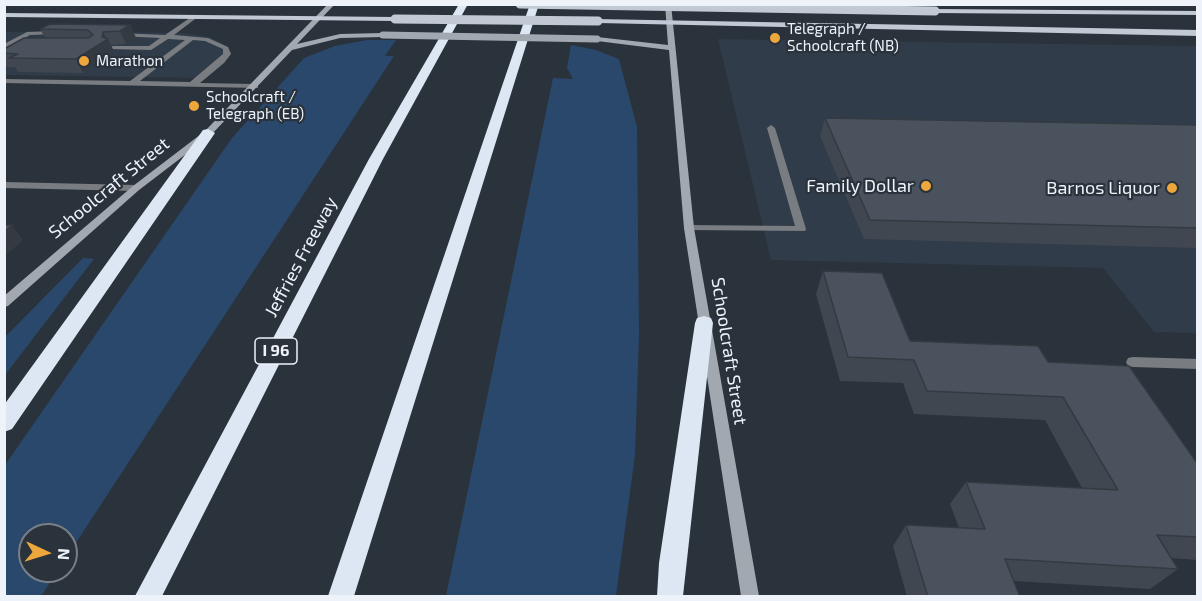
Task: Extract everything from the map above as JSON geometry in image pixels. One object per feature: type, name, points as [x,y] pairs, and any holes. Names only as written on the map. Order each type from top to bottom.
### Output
[{"type":"highway","name":"Jeffries Freeway","points":[[148,597],[376,159],[464,4]]},
{"type":"highway","points":[[341,597],[535,4]]},
{"type":"highway","points":[[4,423],[208,133]]},
{"type":"highway","points":[[670,597],[672,562],[704,323]]},
{"type":"main road","points":[[196,16],[224,4]]},
{"type":"main road","name":"Schoolcraft Street","points":[[4,303],[136,188],[208,133],[332,4]]},
{"type":"main road","points":[[520,4],[1197,13]]},
{"type":"main road","name":"Schoolcraft Street","points":[[668,4],[689,228],[750,597]]},
{"type":"main road","points":[[764,4],[765,9],[778,17],[819,27]]},
{"type":"main road","points":[[4,15],[598,21],[1197,33]]},
{"type":"main road","points":[[290,48],[340,36],[383,35],[597,39],[672,48]]},
{"type":"street","points":[[113,48],[151,48],[196,16]]},
{"type":"street","points":[[5,46],[29,33],[65,33]]},
{"type":"street","points":[[111,33],[169,34],[193,37],[219,43],[226,48],[227,54],[192,85]]},
{"type":"street","points":[[133,83],[193,37]]},
{"type":"street","points":[[5,46],[28,47]]},
{"type":"street","points":[[4,81],[255,86]]},
{"type":"street","points":[[689,228],[801,229],[771,128]]},
{"type":"street","points":[[4,184],[136,188]]},
{"type":"street","points":[[1133,362],[1197,364]]},
{"type":"shaded area","points":[[5,32],[180,33],[210,37],[223,44],[226,56],[201,78],[5,75]]},
{"type":"shaded area","points":[[718,39],[1197,46],[1197,333],[1154,332],[1103,268],[771,260]]},
{"type":"shaded area","points":[[367,40],[396,40],[385,56],[394,56],[78,540],[78,523],[18,523],[18,583],[50,583],[41,596],[5,596],[5,465],[232,138],[304,58],[335,46]]},
{"type":"shaded area","points":[[571,45],[596,50],[619,59],[637,127],[639,336],[635,455],[616,596],[446,596],[553,78],[573,79],[567,68]]},
{"type":"shaded area","points":[[83,258],[94,259],[5,375],[5,337]]},
{"type":"building","points":[[50,24],[130,25],[120,31],[103,32],[102,37],[108,39],[76,59],[9,58],[18,54],[4,53],[4,49],[24,38],[88,38],[93,35],[88,30],[40,29]]},
{"type":"building","points":[[825,118],[1197,125],[1197,228],[870,220]]},
{"type":"building","points":[[4,225],[12,225],[4,232]]},
{"type":"building","points":[[823,271],[882,273],[910,341],[1038,346],[1048,362],[1129,366],[1197,463],[1197,537],[1157,535],[1178,569],[1005,559],[1020,597],[928,597],[906,525],[985,529],[966,482],[1118,490],[1063,397],[927,391],[914,360],[848,357]]},
{"type":"place","name":"Telegraph / Schoolcraft (NB)","points":[[775,38]]},
{"type":"place","name":"Marathon","points":[[84,61]]},
{"type":"place","name":"Schoolcraft / Telegraph (EB)","points":[[194,106]]},
{"type":"place","name":"Family Dollar","points":[[926,186]]},
{"type":"place","name":"Barnos Liquor","points":[[1172,188]]}]
